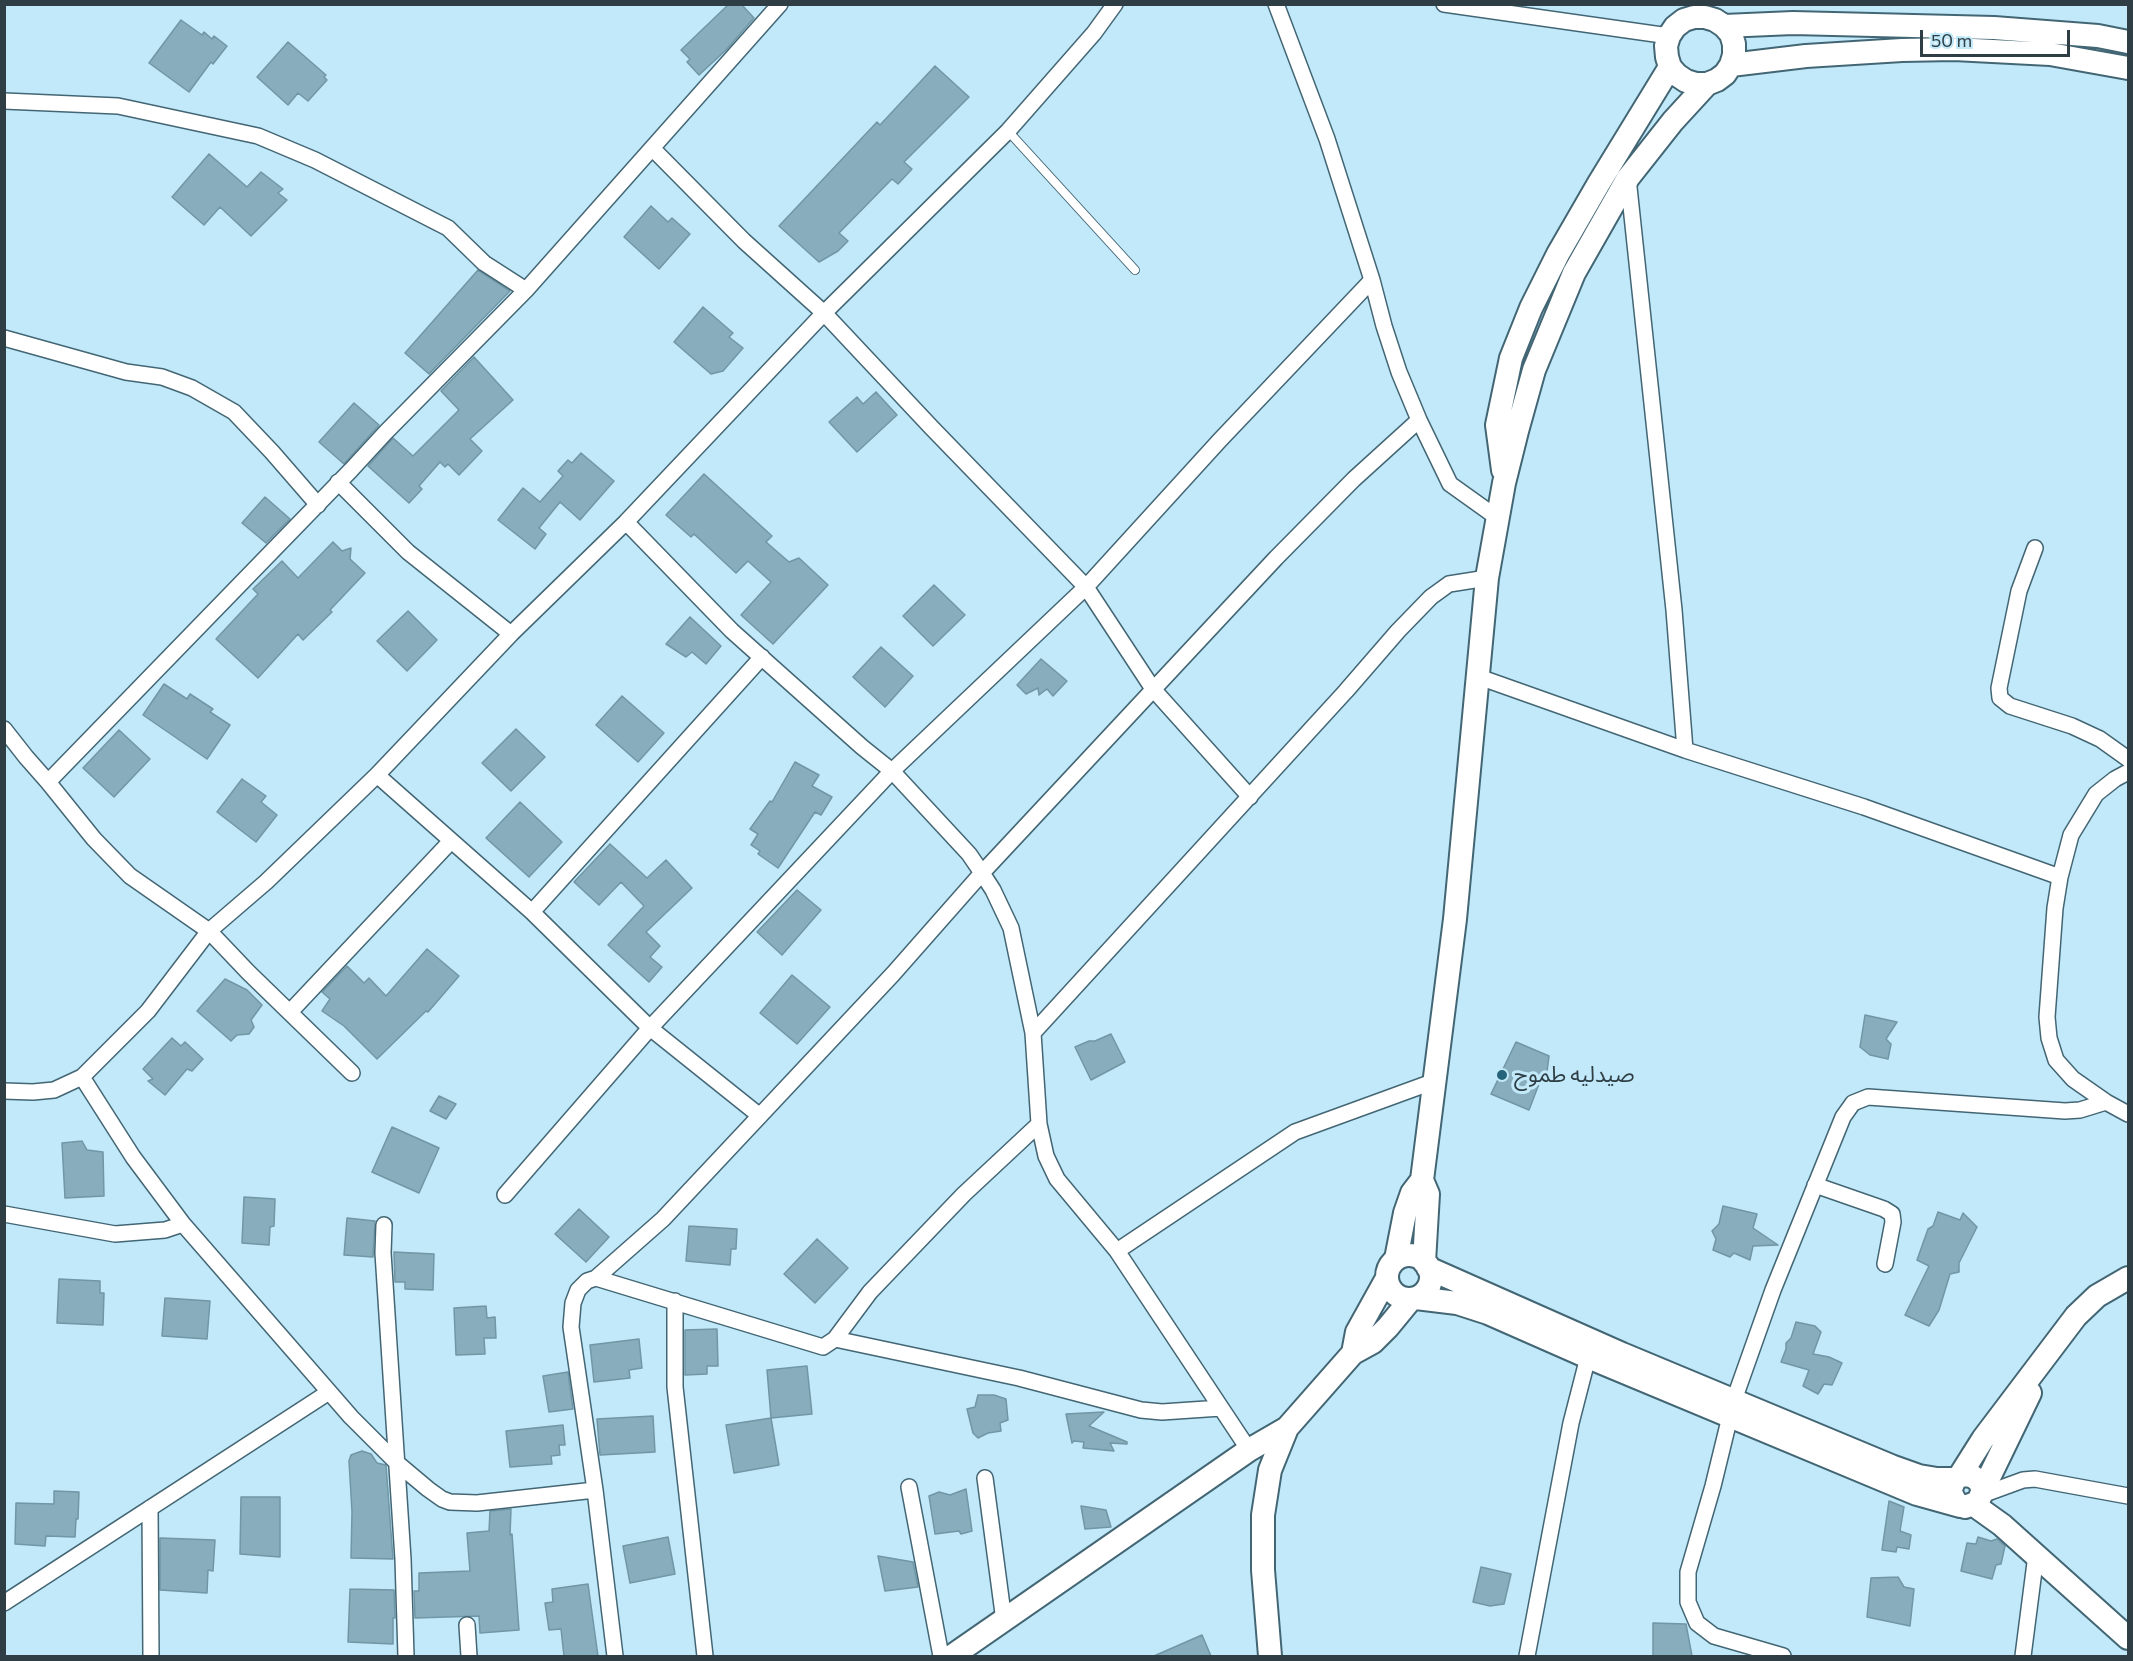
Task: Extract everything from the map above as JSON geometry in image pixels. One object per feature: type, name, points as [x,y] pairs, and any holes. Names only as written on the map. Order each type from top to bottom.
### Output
[{"type":"street","points":[[48,782],[526,290],[780,4]]},
{"type":"street","points":[[4,1090],[33,1092],[54,1090],[82,1077],[148,1011],[209,931],[266,882],[377,775],[511,633],[626,522],[824,313],[1008,131],[1094,33],[1115,4]]},
{"type":"street","points":[[1276,4],[1326,139],[1399,372],[1419,420],[1450,484],[1499,519]]},
{"type":"street","points":[[1444,4],[1677,20],[1705,16],[1724,26],[1731,34],[1734,55],[1725,74],[1707,84],[1686,81],[1677,75],[1670,67],[1666,46],[1677,20]]},
{"type":"street","points":[[1724,26],[1793,23],[1994,28],[2098,36],[2128,42]]},
{"type":"street","points":[[1731,65],[1806,56],[1954,49],[2050,54],[2128,68]]},
{"type":"street","points":[[1504,483],[1497,425],[1511,358],[1531,308],[1558,254],[1670,67]]},
{"type":"street","points":[[1353,1353],[1357,1332],[1391,1269],[1412,1193],[1422,1180],[1455,919],[1487,578],[1504,483],[1534,370],[1574,273],[1628,178],[1673,121],[1707,84]]},
{"type":"street","points":[[4,101],[118,106],[258,136],[315,160],[448,228],[484,263],[526,290]]},
{"type":"street","points":[[652,148],[744,242],[824,313],[1086,587],[1153,689],[1250,797]]},
{"type":"street","points":[[1628,178],[1672,587],[1685,750]]},
{"type":"street","points":[[505,1196],[650,1028],[891,771],[1086,587],[1220,440],[1372,280]]},
{"type":"street","points":[[4,338],[126,372],[162,377],[192,388],[234,412],[318,505]]},
{"type":"street","points":[[615,1656],[595,1490],[571,1327],[573,1302],[578,1290],[587,1281],[596,1278],[663,1219],[893,974],[982,873],[1276,558],[1354,478],[1419,420]]},
{"type":"street","points":[[338,482],[408,552],[511,633]]},
{"type":"street","points":[[626,522],[732,631],[891,771],[969,854],[982,873],[993,890],[1011,928],[1033,1033],[1039,1124],[1046,1156],[1057,1179],[1117,1251],[1249,1450]]},
{"type":"street","points":[[2035,548],[2019,591],[1999,688],[2000,698],[2010,706],[2072,726],[2100,739],[2128,759]]},
{"type":"street","points":[[1033,1033],[1431,597],[1449,584],[1487,578]]},
{"type":"street","points":[[532,912],[762,657]]},
{"type":"street","points":[[1479,677],[1685,750],[1864,807],[2060,877]]},
{"type":"street","points":[[4,729],[94,839],[130,876],[209,931],[352,1073]]},
{"type":"street","points":[[2128,772],[2096,794],[2071,835],[2055,908],[2047,1006],[2049,1038],[2056,1060],[2073,1079],[2128,1114]]},
{"type":"street","points":[[377,775],[532,912],[650,1028],[760,1116]]},
{"type":"street","points":[[290,1012],[451,841]]},
{"type":"street","points":[[82,1077],[133,1157],[183,1224],[329,1392],[398,1463],[442,1499],[456,1503],[477,1503],[595,1490]]},
{"type":"street","points":[[1117,1251],[1295,1131],[1435,1081]]},
{"type":"street","points":[[1774,1655],[1714,1636],[1697,1623],[1688,1602],[1688,1572],[1713,1486],[1732,1408],[1773,1290],[1843,1117],[1853,1103],[1868,1097],[2065,1111],[2080,1110],[2106,1102]]},
{"type":"street","points":[[596,1278],[823,1347],[836,1340],[870,1292],[964,1194],[1039,1124]]},
{"type":"street","points":[[952,1656],[1249,1450],[1287,1428],[1353,1353],[1372,1342],[1413,1298],[1422,1294],[1430,1282],[1426,1265],[1428,1194],[1422,1180]]},
{"type":"street","points":[[1815,1185],[1884,1209],[1892,1214],[1893,1222],[1885,1264]]},
{"type":"street","points":[[4,1214],[115,1234],[145,1233],[183,1224]]},
{"type":"street","points":[[384,1225],[383,1253],[398,1463],[406,1656]]},
{"type":"street","points":[[1391,1269],[1411,1256],[1917,1494],[1975,1499],[2023,1480],[2035,1479],[2128,1496]]},
{"type":"street","points":[[1391,1269],[1392,1291],[1404,1299],[1457,1303],[1488,1313],[1588,1357],[1919,1476],[1937,1479],[1957,1478]]},
{"type":"street","points":[[2128,1278],[2097,1296],[2076,1316],[1983,1439],[1951,1487],[1951,1496],[1975,1499],[2128,1638]]},
{"type":"street","points":[[675,1301],[675,1387],[705,1656]]},
{"type":"street","points":[[1975,1499],[2058,1339]]},
{"type":"street","points":[[836,1340],[1019,1378],[1141,1410],[1162,1412],[1221,1408]]},
{"type":"street","points":[[1527,1656],[1571,1423],[1588,1357]]},
{"type":"street","points":[[4,1603],[329,1392]]},
{"type":"street","points":[[1270,1656],[1263,1570],[1263,1515],[1270,1470],[1287,1428]]},
{"type":"street","points":[[985,1478],[1004,1621]]},
{"type":"street","points":[[909,1487],[941,1656]]},
{"type":"street","points":[[150,1508],[151,1656]]},
{"type":"street","points":[[2023,1656],[2036,1555]]},
{"type":"street","points":[[467,1625],[469,1656]]},
{"type":"lane","points":[[1008,131],[1135,270]]},
{"type":"building","points":[[729,4],[741,4],[754,18],[726,50],[699,75],[687,62],[690,59],[681,50]]},
{"type":"building","points":[[181,20],[202,35],[204,32],[212,39],[214,36],[227,46],[213,64],[211,62],[189,92],[149,63]]},
{"type":"building","points":[[288,42],[326,75],[324,77],[327,80],[308,101],[298,93],[288,105],[257,77]]},
{"type":"building","points":[[935,66],[969,97],[904,162],[912,169],[898,184],[892,179],[839,233],[848,241],[838,251],[819,262],[779,226],[877,122],[880,125]]},
{"type":"building","points":[[209,154],[247,187],[261,172],[283,189],[278,193],[287,200],[251,236],[220,207],[204,225],[172,197]]},
{"type":"building","points":[[651,206],[668,222],[672,218],[690,234],[659,269],[624,237]]},
{"type":"building","points":[[478,270],[510,291],[429,374],[405,353]]},
{"type":"building","points":[[703,307],[733,333],[729,337],[743,348],[723,371],[711,374],[674,342]]},
{"type":"building","points":[[474,357],[513,400],[470,439],[482,451],[459,475],[448,464],[445,467],[440,462],[419,486],[422,489],[409,503],[368,466],[393,438],[413,456],[459,410],[441,391]]},
{"type":"building","points":[[876,392],[897,415],[857,452],[829,422],[857,397],[863,404]]},
{"type":"building","points":[[354,403],[379,425],[344,464],[319,442]]},
{"type":"building","points":[[581,453],[614,481],[580,520],[560,502],[539,528],[546,534],[535,549],[498,520],[523,488],[540,502],[563,476],[558,471],[568,460],[572,463]]},
{"type":"building","points":[[704,474],[772,536],[766,542],[789,562],[799,558],[828,585],[773,644],[741,615],[771,582],[748,561],[736,573],[694,534],[691,537],[666,515]]},
{"type":"building","points":[[265,497],[290,519],[266,543],[242,523]]},
{"type":"building","points":[[333,542],[342,551],[351,548],[350,559],[365,573],[330,610],[332,612],[303,640],[298,634],[258,678],[216,639],[258,594],[253,589],[282,561],[298,578]]},
{"type":"building","points":[[934,585],[965,615],[933,646],[903,616]]},
{"type":"building","points":[[408,611],[437,640],[407,671],[377,641]]},
{"type":"building","points":[[690,617],[721,646],[706,664],[692,652],[686,657],[666,644]]},
{"type":"building","points":[[881,647],[913,676],[885,707],[853,677]]},
{"type":"building","points":[[1041,659],[1067,681],[1053,696],[1047,689],[1039,695],[1038,688],[1026,694],[1017,685]]},
{"type":"building","points":[[164,684],[187,699],[190,694],[213,709],[210,712],[230,725],[207,759],[143,715]]},
{"type":"building","points":[[622,696],[664,733],[638,762],[596,725]]},
{"type":"building","points":[[516,729],[545,757],[511,791],[482,763]]},
{"type":"building","points":[[119,730],[150,759],[114,797],[83,768]]},
{"type":"building","points":[[795,762],[819,775],[812,786],[832,797],[821,815],[815,812],[778,868],[758,854],[760,851],[751,845],[758,834],[750,829],[770,801],[772,802]]},
{"type":"building","points":[[242,779],[266,796],[261,802],[277,815],[256,842],[217,812]]},
{"type":"building","points":[[520,802],[562,842],[529,877],[486,838]]},
{"type":"building","points":[[610,844],[647,878],[666,860],[692,888],[646,932],[660,946],[650,957],[662,967],[649,982],[608,945],[644,906],[621,882],[599,905],[574,882]]},
{"type":"building","points":[[797,890],[821,910],[782,955],[757,932]]},
{"type":"building","points":[[427,949],[459,976],[428,1012],[426,1011],[377,1059],[344,1026],[322,1011],[330,999],[322,992],[347,966],[364,983],[369,978],[386,996]]},
{"type":"building","points":[[792,975],[830,1007],[797,1044],[760,1013]]},
{"type":"building","points":[[225,979],[247,990],[262,1005],[251,1020],[254,1027],[249,1034],[237,1035],[231,1041],[197,1011]]},
{"type":"building","points":[[1865,1015],[1897,1022],[1886,1039],[1891,1044],[1888,1059],[1870,1055],[1860,1047]]},
{"type":"building","points":[[1111,1034],[1125,1062],[1091,1080],[1075,1047]]},
{"type":"building","points":[[172,1038],[181,1046],[185,1042],[203,1059],[192,1071],[187,1069],[165,1095],[148,1081],[153,1079],[143,1069]]},
{"type":"building","points":[[1516,1042],[1549,1056],[1547,1072],[1544,1071],[1529,1110],[1491,1094]]},
{"type":"building","points":[[439,1096],[456,1104],[446,1119],[430,1111]]},
{"type":"building","points":[[392,1127],[439,1148],[419,1193],[372,1172]]},
{"type":"building","points":[[82,1141],[87,1150],[103,1152],[104,1196],[65,1198],[62,1143]]},
{"type":"building","points":[[244,1197],[275,1199],[274,1226],[270,1227],[269,1245],[242,1243]]},
{"type":"building","points":[[1723,1206],[1757,1214],[1753,1228],[1778,1245],[1753,1246],[1750,1260],[1734,1253],[1730,1257],[1713,1250],[1716,1239],[1712,1231],[1719,1224]]},
{"type":"building","points":[[579,1209],[609,1237],[586,1262],[555,1234]]},
{"type":"building","points":[[1938,1212],[1960,1220],[1963,1213],[1977,1227],[1959,1263],[1959,1272],[1950,1274],[1939,1310],[1929,1326],[1905,1315],[1929,1266],[1917,1260],[1928,1229],[1933,1226]]},
{"type":"building","points":[[347,1218],[375,1221],[373,1257],[344,1255]]},
{"type":"building","points":[[689,1226],[737,1229],[736,1249],[731,1249],[730,1265],[686,1261]]},
{"type":"building","points":[[817,1239],[848,1268],[815,1303],[784,1274]]},
{"type":"building","points":[[394,1252],[434,1254],[433,1290],[405,1289],[405,1282],[395,1282]]},
{"type":"building","points":[[59,1279],[100,1281],[100,1293],[104,1293],[103,1325],[57,1323]]},
{"type":"building","points":[[165,1298],[210,1301],[207,1339],[162,1336]]},
{"type":"building","points":[[486,1306],[487,1318],[495,1317],[496,1338],[484,1338],[485,1354],[456,1355],[454,1308]]},
{"type":"building","points":[[1796,1322],[1815,1326],[1821,1332],[1813,1354],[1829,1357],[1842,1363],[1832,1385],[1824,1384],[1818,1394],[1803,1386],[1809,1370],[1781,1362],[1786,1343],[1791,1338]]},
{"type":"building","points":[[717,1329],[718,1366],[707,1366],[707,1374],[685,1375],[685,1330]]},
{"type":"building","points":[[639,1339],[642,1368],[629,1370],[630,1378],[594,1382],[590,1345]]},
{"type":"building","points":[[807,1366],[812,1414],[771,1418],[767,1370]]},
{"type":"building","points":[[568,1372],[573,1409],[549,1412],[543,1376]]},
{"type":"building","points":[[978,1395],[994,1395],[1006,1399],[1008,1420],[1000,1423],[1001,1431],[988,1433],[978,1438],[973,1433],[967,1409],[975,1407]]},
{"type":"building","points":[[1104,1412],[1089,1426],[1127,1442],[1127,1444],[1110,1443],[1114,1451],[1083,1448],[1084,1442],[1074,1441],[1072,1443],[1066,1414]]},
{"type":"building","points":[[653,1416],[655,1452],[600,1455],[597,1419]]},
{"type":"building","points":[[771,1418],[779,1465],[734,1473],[726,1425]]},
{"type":"building","points":[[563,1425],[565,1445],[559,1445],[560,1455],[551,1456],[552,1464],[510,1467],[506,1431]]},
{"type":"building","points":[[362,1451],[371,1454],[377,1463],[386,1465],[393,1559],[351,1558],[352,1512],[349,1461],[351,1455]]},
{"type":"building","points":[[966,1489],[972,1531],[961,1534],[959,1531],[935,1534],[929,1496],[939,1492],[950,1495]]},
{"type":"building","points":[[54,1491],[79,1492],[75,1537],[46,1536],[45,1546],[15,1544],[16,1503],[54,1504]]},
{"type":"building","points":[[241,1497],[280,1497],[280,1557],[240,1554]]},
{"type":"building","points":[[1889,1501],[1904,1507],[1900,1531],[1911,1535],[1909,1549],[1897,1547],[1896,1552],[1882,1550]]},
{"type":"building","points":[[1081,1506],[1106,1510],[1111,1527],[1085,1529]]},
{"type":"building","points":[[511,1509],[510,1535],[512,1534],[519,1630],[480,1633],[479,1616],[415,1618],[414,1591],[419,1591],[419,1573],[470,1571],[467,1533],[489,1531],[490,1511]]},
{"type":"building","points":[[668,1537],[675,1574],[630,1583],[623,1546]]},
{"type":"building","points":[[1978,1537],[1991,1541],[1997,1539],[2005,1546],[2001,1564],[1996,1565],[1992,1579],[1961,1571],[1967,1543],[1976,1544]]},
{"type":"building","points":[[160,1538],[215,1540],[213,1571],[208,1570],[207,1593],[160,1590]]},
{"type":"building","points":[[878,1556],[913,1562],[918,1587],[885,1591]]},
{"type":"building","points":[[1481,1567],[1511,1574],[1504,1604],[1490,1606],[1473,1602]]},
{"type":"building","points":[[1898,1577],[1904,1587],[1914,1589],[1910,1626],[1867,1617],[1871,1578]]},
{"type":"building","points":[[588,1584],[598,1656],[564,1656],[561,1629],[549,1630],[545,1603],[553,1602],[552,1589]]},
{"type":"building","points":[[350,1589],[394,1590],[393,1644],[348,1642]]},
{"type":"building","points":[[1653,1623],[1686,1624],[1692,1656],[1653,1656]]},
{"type":"building","points":[[1202,1635],[1211,1656],[1154,1656]]},
{"type":"place","name":"صيدليه طموح","points":[[1502,1075]]}]
